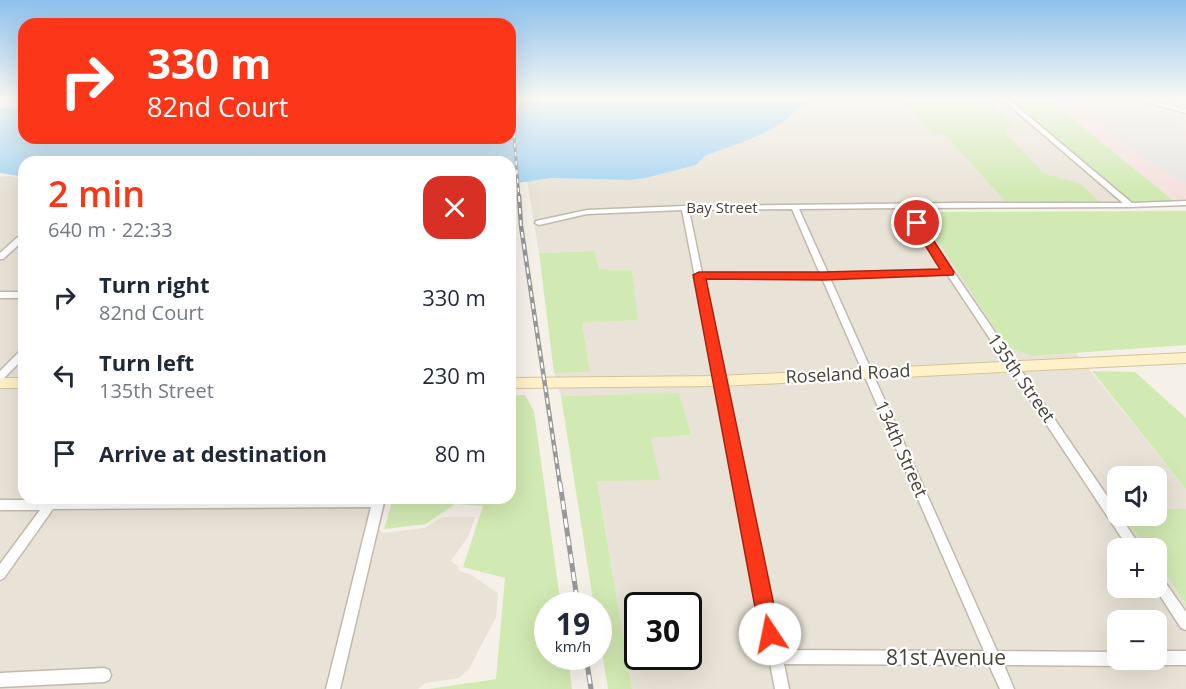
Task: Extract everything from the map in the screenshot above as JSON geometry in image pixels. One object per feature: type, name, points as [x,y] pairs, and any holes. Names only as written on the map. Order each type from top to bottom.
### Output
[{"type":"main road","name":"Roseland Road","points":[[516,383],[719,381],[1186,358]]},
{"type":"main road","points":[[0,383],[18,383]]},
{"type":"street","points":[[1042,130],[1130,205]]},
{"type":"street","name":"Bay Street","points":[[539,223],[587,212],[685,208],[1186,203]]},
{"type":"street","name":"135th Street","points":[[906,207],[1129,538]]},
{"type":"street","points":[[685,208],[782,689]]},
{"type":"street","name":"134th Street","points":[[795,208],[1007,689]]},
{"type":"street","points":[[0,257],[18,241]]},
{"type":"street","points":[[699,275],[824,276],[948,272]]},
{"type":"street","points":[[0,295],[18,295]]},
{"type":"street","points":[[0,378],[18,358]]},
{"type":"street","points":[[0,505],[18,504]]},
{"type":"street","points":[[0,574],[51,504]]},
{"type":"street","points":[[333,689],[378,504]]},
{"type":"street","points":[[1167,595],[1186,623]]},
{"type":"street","name":"81st Avenue","points":[[775,657],[1107,658]]},
{"type":"street","points":[[1167,658],[1186,658]]},
{"type":"street","points":[[0,680],[104,675]]},
{"type":"shaded area","points":[[765,130],[1044,130],[1129,204],[912,204],[1032,356],[1076,353],[1186,489],[1186,509],[1167,509],[1167,466],[1107,466],[1107,526],[1131,526],[1139,538],[1107,538],[1107,598],[1167,598],[1167,576],[1186,604],[1186,689],[632,689],[629,670],[702,670],[702,592],[624,592],[624,641],[597,480],[659,480],[651,438],[690,435],[679,393],[561,396],[554,373],[590,372],[582,323],[638,320],[632,270],[599,269],[595,251],[539,253],[527,180],[550,178],[629,180],[696,165],[705,156]]},
{"type":"shaded area","points":[[1087,130],[1186,130],[1186,199],[1174,201]]},
{"type":"shaded area","points":[[1107,130],[1183,130],[1175,131],[1186,138],[1183,139],[1186,142],[1186,182],[1178,180]]},
{"type":"shaded area","points":[[0,177],[18,178],[18,378],[0,378]]},
{"type":"shaded area","points":[[0,388],[18,389],[18,504],[386,504],[379,529],[383,533],[425,528],[442,517],[475,517],[469,535],[451,561],[458,566],[459,571],[470,574],[498,593],[496,617],[469,669],[459,678],[425,683],[418,689],[0,689]]},
{"type":"green space","points":[[929,130],[1006,130],[1004,133],[1045,174],[1081,184],[1100,202],[1005,201],[945,134],[931,133]]},
{"type":"green space","points":[[1044,130],[1087,130],[1174,201],[1129,204]]},
{"type":"green space","points":[[1186,211],[1186,345],[1032,356],[1007,347],[919,212]]},
{"type":"green space","points":[[595,251],[599,269],[632,270],[638,320],[582,323],[590,372],[554,373],[539,253]]},
{"type":"green space","points":[[1092,371],[1135,372],[1186,418],[1186,489]]},
{"type":"green space","points":[[679,393],[691,435],[651,438],[660,480],[597,481],[624,641],[624,670],[629,670],[632,689],[608,689],[605,670],[612,670],[612,592],[592,592],[561,396]]},
{"type":"green space","points":[[516,395],[525,395],[534,411],[559,592],[534,592],[534,670],[570,670],[572,689],[429,689],[496,679],[505,578],[463,567],[483,506],[455,504],[516,504]]},
{"type":"green space","points":[[391,504],[455,504],[426,524],[384,529]]},
{"type":"green space","points":[[1167,509],[1186,509],[1186,604],[1167,576],[1167,538],[1139,538],[1131,526],[1167,526]]},
{"type":"water","points":[[0,130],[18,130],[18,144],[516,144],[516,130],[769,130],[705,156],[696,165],[629,180],[550,178],[516,183],[516,156],[18,156],[18,176],[0,173]]},
{"type":"railway","points":[[515,144],[516,156]]},
{"type":"railway","points":[[516,160],[519,198]]},
{"type":"railway","points":[[519,196],[521,226],[560,485]]},
{"type":"railway","points":[[560,483],[576,592]]},
{"type":"railway","points":[[588,670],[591,689]]},
{"type":"route","points":[[770,634],[699,275],[824,276],[948,272],[917,223]]}]
